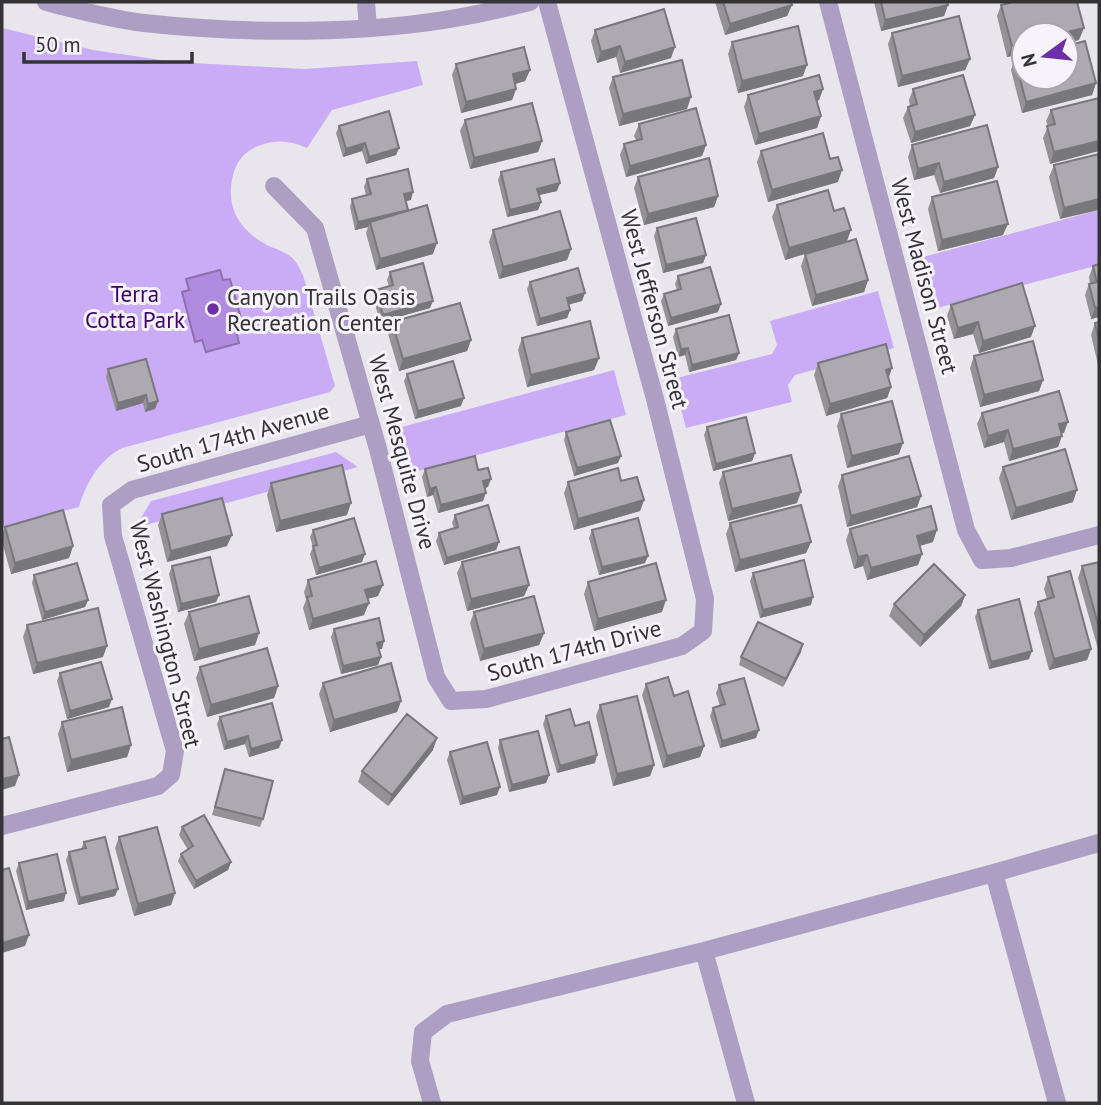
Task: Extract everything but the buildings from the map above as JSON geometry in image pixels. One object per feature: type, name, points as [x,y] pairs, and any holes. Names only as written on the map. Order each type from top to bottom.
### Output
[{"type":"street","points":[[46,2],[142,22],[212,28],[311,30],[368,28],[467,16],[530,2]]},
{"type":"street","points":[[366,2],[368,28]]},
{"type":"street","name":"West Jefferson Street","points":[[547,2],[705,599],[703,631]]},
{"type":"street","name":"West Madison Street","points":[[828,2],[966,530],[982,560],[1011,558],[1099,535]]},
{"type":"street","name":"West Mesquite Drive","points":[[274,186],[315,228],[371,424],[436,677],[451,701]]},
{"type":"street","name":"South 174th Avenue","points":[[111,505],[132,490],[371,424]]},
{"type":"street","name":"West Washington Street","points":[[2,826],[159,786],[171,775],[175,751],[113,536],[111,505]]},
{"type":"street","name":"South 174th Drive","points":[[451,701],[486,699],[682,646],[703,631]]},
{"type":"street","points":[[432,1103],[420,1061],[423,1032],[447,1014],[704,951],[1099,843]]},
{"type":"street","points":[[994,873],[1057,1103]]},
{"type":"street","points":[[704,951],[746,1103]]},
{"type":"green space","name":"Terra Cotta Park","points":[[2,28],[93,50],[175,62],[304,69],[417,61],[423,85],[332,110],[307,148],[284,142],[261,145],[243,156],[233,175],[231,197],[242,225],[257,239],[286,253],[303,275],[335,386],[330,392],[122,448],[107,459],[95,473],[85,489],[79,507],[2,527]]},
{"type":"green space","points":[[1099,210],[1099,265],[937,308],[923,257]]},
{"type":"green space","points":[[878,291],[894,348],[795,375],[788,385],[792,402],[686,428],[673,379],[772,354],[777,345],[770,321]]},
{"type":"green space","points":[[614,370],[626,415],[410,473],[398,428]]},
{"type":"green space","points":[[336,452],[358,467],[135,528],[151,501]]},
{"type":"shaded area","points":[[220,270],[223,280],[230,279],[244,329],[236,331],[239,343],[206,352],[202,340],[195,342],[182,292],[189,290],[186,279]]},
{"type":"place","name":"Canyon Trails Oasis Recreation Center","points":[[213,309]]}]
